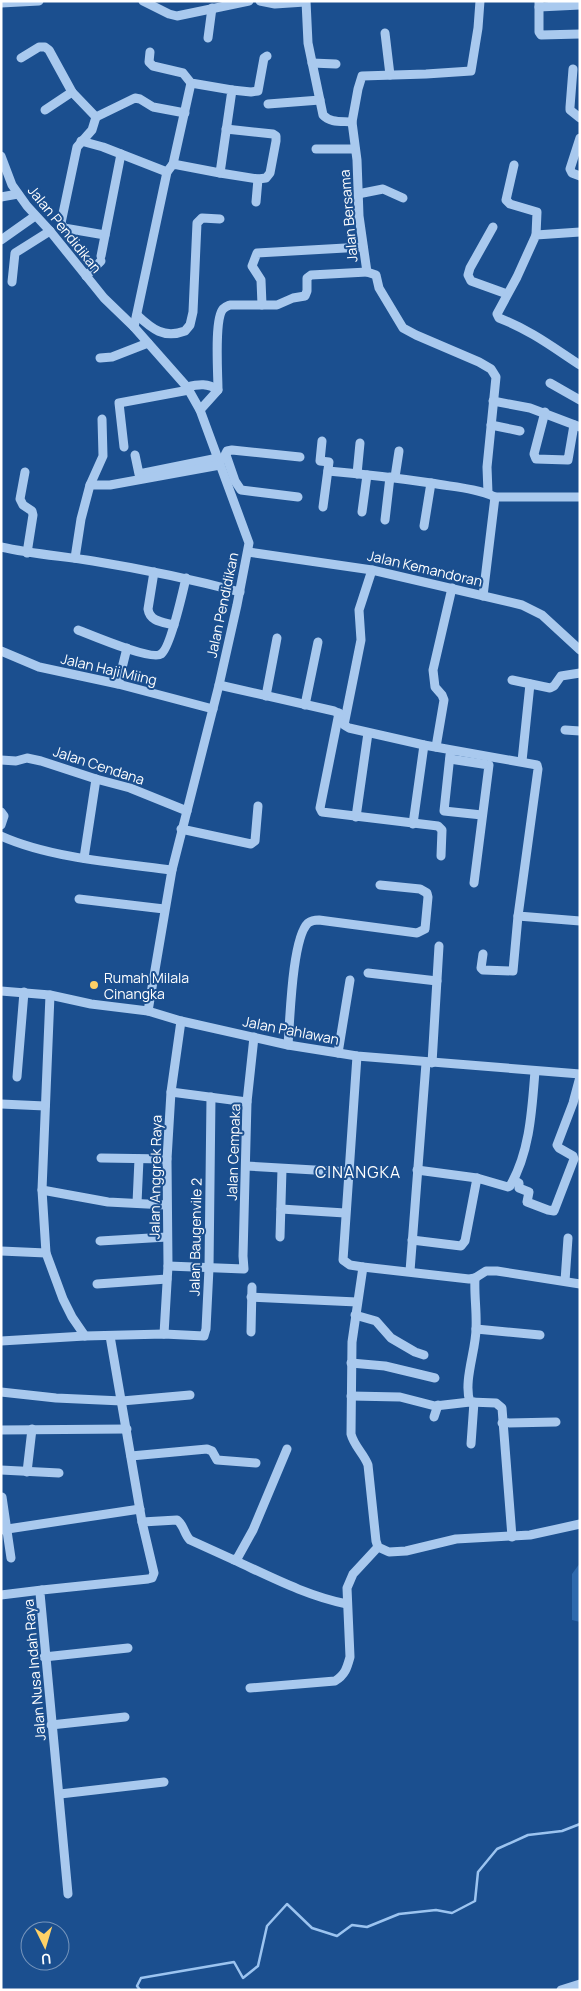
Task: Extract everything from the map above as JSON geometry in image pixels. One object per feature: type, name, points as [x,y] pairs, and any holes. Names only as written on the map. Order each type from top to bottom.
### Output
[{"type":"street","points":[[2,3],[39,1]]},
{"type":"street","points":[[143,1],[177,16],[249,1]]},
{"type":"street","points":[[260,1],[275,4],[305,1],[308,43],[323,115],[327,118],[352,122]]},
{"type":"street","name":"Jalan Bersama","points":[[480,1],[471,71],[362,76],[352,122],[362,247],[367,272],[376,275],[379,288],[404,328],[490,368],[496,377],[487,467],[492,495],[483,596]]},
{"type":"street","points":[[580,5],[539,4],[539,32],[541,35],[580,34]]},
{"type":"street","points":[[208,38],[212,8]]},
{"type":"street","points":[[385,33],[390,75]]},
{"type":"street","points":[[21,58],[39,48],[45,47],[49,50],[72,92],[96,117]]},
{"type":"street","points":[[150,52],[150,64],[183,73],[191,83],[251,92],[258,91],[264,58],[267,56]]},
{"type":"street","points":[[312,63],[336,64]]},
{"type":"street","points":[[573,69],[570,110],[580,118]]},
{"type":"street","points":[[134,327],[167,172],[173,164],[191,83]]},
{"type":"street","points":[[220,173],[232,90]]},
{"type":"street","points":[[45,110],[72,92]]},
{"type":"street","points":[[105,235],[64,228],[62,223],[76,152],[81,141],[92,130],[96,117],[135,98],[153,107],[185,113]]},
{"type":"street","points":[[268,104],[320,100]]},
{"type":"street","points":[[173,164],[258,179],[266,178],[270,173],[276,136],[226,129]]},
{"type":"street","points":[[580,138],[570,168],[572,173],[580,176]]},
{"type":"street","points":[[81,141],[167,172]]},
{"type":"street","points":[[316,149],[355,149]]},
{"type":"street","points":[[86,276],[101,258],[121,154]]},
{"type":"street","name":"Jalan Pendidikan","points":[[2,161],[18,194],[35,216],[50,231],[104,298],[134,327],[188,389],[200,410],[201,420],[221,460],[246,532],[248,543],[240,592],[219,685],[172,870],[148,1011]]},
{"type":"street","points":[[514,165],[506,200],[510,204],[537,212],[536,235],[497,316],[530,332],[580,365]]},
{"type":"street","points":[[256,202],[258,179]]},
{"type":"street","points":[[358,194],[383,189],[402,198]]},
{"type":"street","points":[[1,197],[18,194]]},
{"type":"street","points":[[1,240],[35,216]]},
{"type":"street","points":[[137,315],[156,332],[173,334],[185,331],[190,325],[193,312],[197,224],[202,218],[220,219]]},
{"type":"street","points":[[493,227],[468,275],[471,281],[507,294]]},
{"type":"street","points":[[12,282],[15,253],[50,231]]},
{"type":"street","points":[[536,235],[580,232]]},
{"type":"street","points":[[262,305],[260,280],[252,266],[256,253],[362,247]]},
{"type":"street","points":[[200,410],[218,390],[218,329],[220,314],[224,308],[230,305],[277,305],[293,298],[305,296],[307,278],[311,275],[367,272]]},
{"type":"street","points":[[100,358],[112,357],[148,343]]},
{"type":"street","points":[[550,382],[580,400]]},
{"type":"street","points":[[124,447],[119,403],[204,384],[211,385],[218,390]]},
{"type":"street","points":[[493,401],[544,412],[577,426],[567,465],[534,458],[544,412]]},
{"type":"street","points":[[74,558],[81,519],[90,485],[103,456],[102,419]]},
{"type":"street","points":[[491,425],[520,431]]},
{"type":"street","points":[[322,441],[320,461],[329,462],[323,507]]},
{"type":"street","points":[[360,443],[362,512]]},
{"type":"street","points":[[90,485],[110,485],[221,460],[227,451],[232,450],[300,457]]},
{"type":"street","points":[[385,520],[392,477],[399,451]]},
{"type":"street","points":[[135,455],[139,474],[221,460]]},
{"type":"street","points":[[221,460],[241,490],[298,497]]},
{"type":"street","points":[[328,470],[392,477],[492,495],[580,497]]},
{"type":"street","points":[[25,472],[20,499],[23,505],[32,511],[33,515],[27,553]]},
{"type":"street","points":[[424,526],[431,483]]},
{"type":"street","points":[[1,547],[27,553],[74,558],[186,578],[240,592]]},
{"type":"street","name":"Jalan Kemandoran","points":[[248,552],[372,570],[522,605],[542,615],[580,650]]},
{"type":"street","points":[[372,570],[358,610],[361,640],[320,808],[322,812],[438,826],[442,830],[441,856]]},
{"type":"street","points":[[154,572],[148,609],[149,615],[154,620],[174,625]]},
{"type":"street","points":[[78,630],[127,648],[155,656],[161,655],[164,652],[174,625],[186,578]]},
{"type":"street","points":[[436,747],[444,700],[435,687],[433,670],[452,588]]},
{"type":"street","points":[[266,696],[277,638]]},
{"type":"street","points":[[306,705],[318,642]]},
{"type":"street","points":[[118,684],[127,648]]},
{"type":"street","name":"Jalan Haji Miing","points":[[1,651],[39,667],[118,684],[213,709]]},
{"type":"street","points":[[512,680],[552,688],[561,676],[580,673]]},
{"type":"street","points":[[522,761],[530,684]]},
{"type":"street","points":[[219,685],[342,715]]},
{"type":"street","points":[[342,715],[346,726],[368,733],[436,747],[450,754],[489,765],[474,883]]},
{"type":"street","points":[[565,730],[580,730]]},
{"type":"street","points":[[356,817],[368,733]]},
{"type":"street","points":[[413,824],[424,745]]},
{"type":"street","points":[[450,754],[522,761],[538,766],[518,916],[513,971],[483,970],[481,968],[482,954]]},
{"type":"street","points":[[450,754],[444,811],[482,815]]},
{"type":"street","name":"Jalan Cendana","points":[[1,760],[16,761],[27,758],[41,761],[130,788],[187,811]]},
{"type":"street","points":[[84,858],[96,779]]},
{"type":"street","points":[[181,830],[250,844],[255,841],[258,806]]},
{"type":"street","points":[[1,812],[4,816],[1,825]]},
{"type":"street","points":[[1,836],[47,850],[84,858],[172,870]]},
{"type":"street","points":[[288,1045],[298,948],[306,925],[311,921],[319,920],[417,933],[425,929],[427,893],[420,889],[380,885]]},
{"type":"street","points":[[79,899],[164,910]]},
{"type":"street","points":[[518,916],[580,921]]},
{"type":"street","points":[[410,1271],[417,1170],[439,946]]},
{"type":"street","points":[[368,972],[437,981]]},
{"type":"street","points":[[338,1053],[350,980]]},
{"type":"street","name":"Jalan Pahlawan","points":[[1,991],[50,995],[92,1004],[148,1011],[181,1021],[288,1045],[357,1056],[535,1070],[580,1076]]},
{"type":"street","points":[[17,1077],[24,992]]},
{"type":"street","points":[[50,995],[42,1190],[46,1253],[63,1299],[85,1336]]},
{"type":"street","name":"Jalan Anggrek Raya","points":[[164,1334],[168,1266],[167,1159],[171,1092],[181,1021]]},
{"type":"street","name":"Jalan Cempaka","points":[[209,1268],[244,1269],[247,1102],[254,1037]]},
{"type":"street","points":[[357,1056],[343,1260],[350,1265],[363,1267],[469,1279],[475,1278],[486,1271],[497,1271],[580,1284]]},
{"type":"street","points":[[417,1170],[477,1178],[510,1186],[514,1180],[526,1144],[535,1070]]},
{"type":"street","points":[[514,1180],[519,1183],[519,1188],[529,1192],[527,1202],[554,1211],[574,1159],[573,1156],[557,1145],[573,1103],[580,1076]]},
{"type":"street","points":[[171,1092],[247,1102]]},
{"type":"street","name":"Jalan Baugenvile 2","points":[[164,1334],[204,1336],[206,1329],[209,1268],[211,1097]]},
{"type":"street","points":[[1,1104],[45,1106]]},
{"type":"street","points":[[101,1158],[167,1159]]},
{"type":"street","points":[[137,1203],[139,1160]]},
{"type":"street","points":[[246,1166],[349,1172]]},
{"type":"street","points":[[280,1237],[282,1169]]},
{"type":"street","points":[[412,1240],[461,1246],[464,1244],[477,1178]]},
{"type":"street","points":[[42,1190],[108,1202],[166,1205]]},
{"type":"street","points":[[281,1208],[345,1213]]},
{"type":"street","points":[[100,1241],[167,1237]]},
{"type":"street","points":[[565,1281],[568,1238]]},
{"type":"street","points":[[1,1251],[46,1253]]},
{"type":"street","points":[[168,1266],[209,1268]]},
{"type":"street","points":[[363,1267],[355,1315],[351,1363],[351,1434],[352,1440],[365,1457],[368,1465],[378,1547],[389,1552],[406,1551],[456,1539],[530,1535],[580,1524]]},
{"type":"street","points":[[471,1444],[472,1402],[469,1379],[476,1329],[475,1278]]},
{"type":"street","points":[[97,1284],[167,1279]]},
{"type":"street","points":[[251,1332],[250,1297],[252,1287]]},
{"type":"street","points":[[250,1297],[357,1302]]},
{"type":"street","points":[[355,1315],[376,1321],[391,1338],[424,1355]]},
{"type":"street","points":[[476,1329],[540,1334]]},
{"type":"street","points":[[1,1341],[164,1334]]},
{"type":"street","name":"Jalan Nusa Indah Raya","points":[[68,1894],[60,1794],[44,1658],[40,1596],[42,1590],[152,1578],[154,1573],[142,1522],[110,1336]]},
{"type":"street","points":[[351,1363],[385,1366],[435,1378]]},
{"type":"street","points":[[1,1392],[56,1398],[122,1401],[190,1395]]},
{"type":"street","points":[[351,1396],[400,1397],[438,1405],[472,1402],[499,1404],[502,1408],[512,1537]]},
{"type":"street","points":[[434,1417],[438,1405]]},
{"type":"street","points":[[502,1423],[556,1422]]},
{"type":"street","points":[[27,1472],[32,1429]]},
{"type":"street","points":[[1,1430],[126,1429]]},
{"type":"street","points":[[234,1560],[238,1557],[253,1530],[287,1448]]},
{"type":"street","points":[[131,1456],[207,1449],[212,1451],[217,1460],[256,1463]]},
{"type":"street","points":[[1,1470],[59,1473]]},
{"type":"street","points":[[2,1497],[4,1530],[11,1558]]},
{"type":"street","points":[[4,1530],[140,1509]]},
{"type":"street","points":[[142,1522],[177,1520],[190,1540],[297,1589],[347,1604]]},
{"type":"street","points":[[250,1688],[335,1681],[342,1677],[350,1658],[347,1588],[353,1574],[378,1547]]},
{"type":"street","points":[[1,1594],[42,1590]]},
{"type":"street","points":[[44,1658],[128,1648]]},
{"type":"street","points":[[51,1725],[125,1717]]},
{"type":"street","points":[[60,1794],[164,1782]]},
{"type":"street","points":[[562,1990],[580,1984]]},
{"type":"shaded area","points":[[580,1563],[580,1622],[572,1620],[572,1574]]},
{"type":"waterway","points":[[140,1990],[137,1986],[141,1978],[234,1962],[243,1978],[258,1966],[267,1926],[287,1904],[312,1928],[337,1936],[352,1925],[367,1927],[399,1914],[436,1910],[452,1913],[475,1901],[478,1872],[497,1849],[528,1835],[562,1831],[580,1824]]},
{"type":"place","name":"Rumah Milala Cinangka","points":[[94,985]]},
{"type":"district","name":"CINANGKA","points":[[358,1172]]}]
